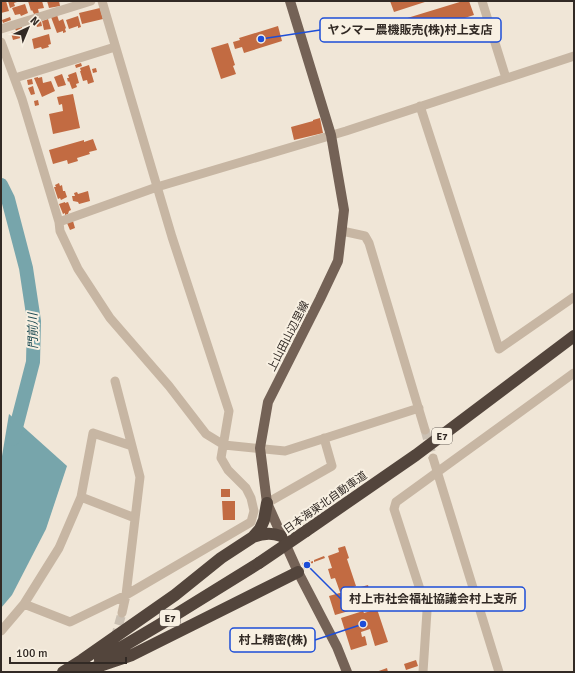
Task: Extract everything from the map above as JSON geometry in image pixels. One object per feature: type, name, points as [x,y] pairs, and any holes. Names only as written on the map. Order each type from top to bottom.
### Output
[{"type":"highway","name":"日本海東北自動車道","points":[[81,672],[260,563],[416,455],[574,336]]},
{"type":"highway","points":[[253,537],[260,529],[264,520],[267,503]]},
{"type":"highway","points":[[63,672],[175,595],[221,558],[253,537],[263,533],[274,533],[281,536]]},
{"type":"highway","points":[[81,672],[132,655],[298,572]]},
{"type":"main road","name":"上山田山辺里線","points":[[290,1],[331,135],[344,210],[338,261],[320,300],[268,402],[260,448],[267,503],[298,572],[337,647],[347,672]]},
{"type":"street","points":[[1,29],[91,1]]},
{"type":"street","points":[[24,604],[70,622],[126,595],[251,522],[254,511],[251,498],[246,488],[228,470],[221,458],[228,411],[157,187],[102,1]]},
{"type":"street","points":[[482,1],[506,78]]},
{"type":"street","points":[[1,42],[22,99],[59,222],[60,231],[78,269],[110,318],[169,386],[206,434],[224,445],[284,451],[419,408]]},
{"type":"street","points":[[15,78],[115,47]]},
{"type":"street","points":[[59,222],[157,187],[331,135],[574,56]]},
{"type":"street","points":[[420,106],[499,349],[574,297]]},
{"type":"street","points":[[342,231],[365,236],[369,243],[425,430]]},
{"type":"street","points":[[423,672],[427,611],[394,508],[396,502],[574,373]]},
{"type":"street","points":[[115,381],[140,477],[126,595],[122,613]]},
{"type":"street","points":[[1,631],[24,604],[59,548],[81,497],[93,433],[132,446]]},
{"type":"street","points":[[267,503],[332,466],[324,438]]},
{"type":"street","points":[[433,458],[499,672]]},
{"type":"street","points":[[81,497],[135,518]]},
{"type":"water","points":[[9,414],[67,466],[46,529],[12,595],[1,608],[1,462]]},
{"type":"building","points":[[1,1],[6,1],[9,11],[1,13]]},
{"type":"building","points":[[8,1],[20,1],[14,3],[15,6],[10,8]]},
{"type":"building","points":[[28,1],[42,1],[44,8],[38,9],[39,13],[34,14],[32,10],[31,11]]},
{"type":"building","points":[[47,1],[59,1],[60,6],[49,8]]},
{"type":"building","points":[[390,1],[428,1],[394,12]]},
{"type":"building","points":[[463,1],[469,1],[474,15],[409,36],[404,19]]},
{"type":"building","points":[[25,4],[28,13],[21,16],[20,14],[15,15],[12,8]]},
{"type":"building","points":[[100,8],[103,19],[82,24],[79,13]]},
{"type":"building","points":[[57,15],[59,21],[63,19],[66,32],[63,33],[63,31],[57,33],[51,17]]},
{"type":"building","points":[[78,16],[81,27],[78,28],[78,26],[69,29],[66,20]]},
{"type":"building","points":[[10,17],[11,20],[3,23],[2,20]]},
{"type":"building","points":[[48,19],[51,29],[44,30],[42,21]]},
{"type":"building","points":[[41,21],[42,26],[37,27],[35,22]]},
{"type":"building","points":[[278,26],[282,41],[244,53],[242,47],[235,49],[233,42],[240,40],[239,38]]},
{"type":"building","points":[[22,27],[24,37],[13,40],[11,33],[16,31],[15,28]]},
{"type":"building","points":[[49,34],[51,44],[48,45],[49,47],[34,49],[32,39]]},
{"type":"building","points":[[228,43],[235,65],[233,66],[236,74],[221,79],[211,48]]},
{"type":"building","points":[[81,63],[82,66],[76,68],[75,65]]},
{"type":"building","points":[[89,65],[94,82],[88,84],[87,80],[83,81],[80,68]]},
{"type":"building","points":[[96,68],[97,72],[93,73],[92,69]]},
{"type":"building","points":[[76,72],[79,83],[76,84],[77,87],[72,89],[67,78],[69,78],[68,75]]},
{"type":"building","points":[[62,74],[66,85],[58,87],[54,77]]},
{"type":"building","points":[[42,77],[43,83],[51,81],[55,91],[42,97],[34,78]]},
{"type":"building","points":[[32,79],[33,84],[28,85],[27,80]]},
{"type":"building","points":[[33,86],[35,94],[31,95],[28,88]]},
{"type":"building","points":[[73,94],[80,128],[53,134],[49,114],[63,111],[62,104],[59,105],[57,97]]},
{"type":"building","points":[[38,100],[39,105],[35,106],[34,101]]},
{"type":"building","points":[[320,118],[323,133],[294,140],[291,127]]},
{"type":"building","points":[[93,139],[97,150],[77,158],[78,161],[68,164],[67,160],[53,164],[49,150],[84,140],[84,142]]},
{"type":"building","points":[[59,183],[60,186],[62,185],[63,191],[65,191],[67,197],[61,200],[60,198],[58,199],[54,187],[56,187],[55,185]]},
{"type":"building","points":[[88,191],[90,201],[79,204],[78,202],[73,201],[72,196],[75,196],[74,193],[77,192],[78,194]]},
{"type":"building","points":[[68,202],[71,210],[65,215],[65,213],[63,214],[59,204]]},
{"type":"building","points":[[73,221],[75,228],[70,230],[67,223]]},
{"type":"building","points":[[221,489],[230,489],[230,497],[221,497]]},
{"type":"building","points":[[222,501],[235,501],[235,520],[223,520]]},
{"type":"building","points":[[345,546],[349,558],[347,559],[356,586],[340,592],[335,578],[331,579],[328,569],[332,568],[328,556],[339,552],[338,548]]},
{"type":"building","points":[[324,556],[325,558],[314,562],[314,560]]},
{"type":"building","points":[[310,560],[310,562],[313,561],[313,563],[310,564],[311,566],[304,569],[302,563]]},
{"type":"building","points":[[368,585],[373,604],[335,615],[329,596]]},
{"type":"building","points":[[377,609],[388,642],[375,646],[370,629],[361,632],[362,637],[365,636],[367,645],[351,650],[341,618],[363,611],[364,613]]},
{"type":"building","points":[[416,660],[418,666],[406,670],[404,664]]},
{"type":"building","points":[[387,668],[388,672],[376,672]]},
{"type":"waterway","name":"門前川","points":[[1,185],[8,199],[26,268],[34,321],[33,362],[13,439]]},
{"type":"tunnel","points":[[425,430],[433,458]]},
{"type":"tunnel","points":[[115,638],[122,613]]},
{"type":"place","name":"ヤンマー農機販売(株)村上支店","points":[[261,39]]},
{"type":"place","name":"村上市社会福祉協議会村上支所","points":[[307,565]]},
{"type":"place","name":"村上精密(株)","points":[[363,624]]}]
